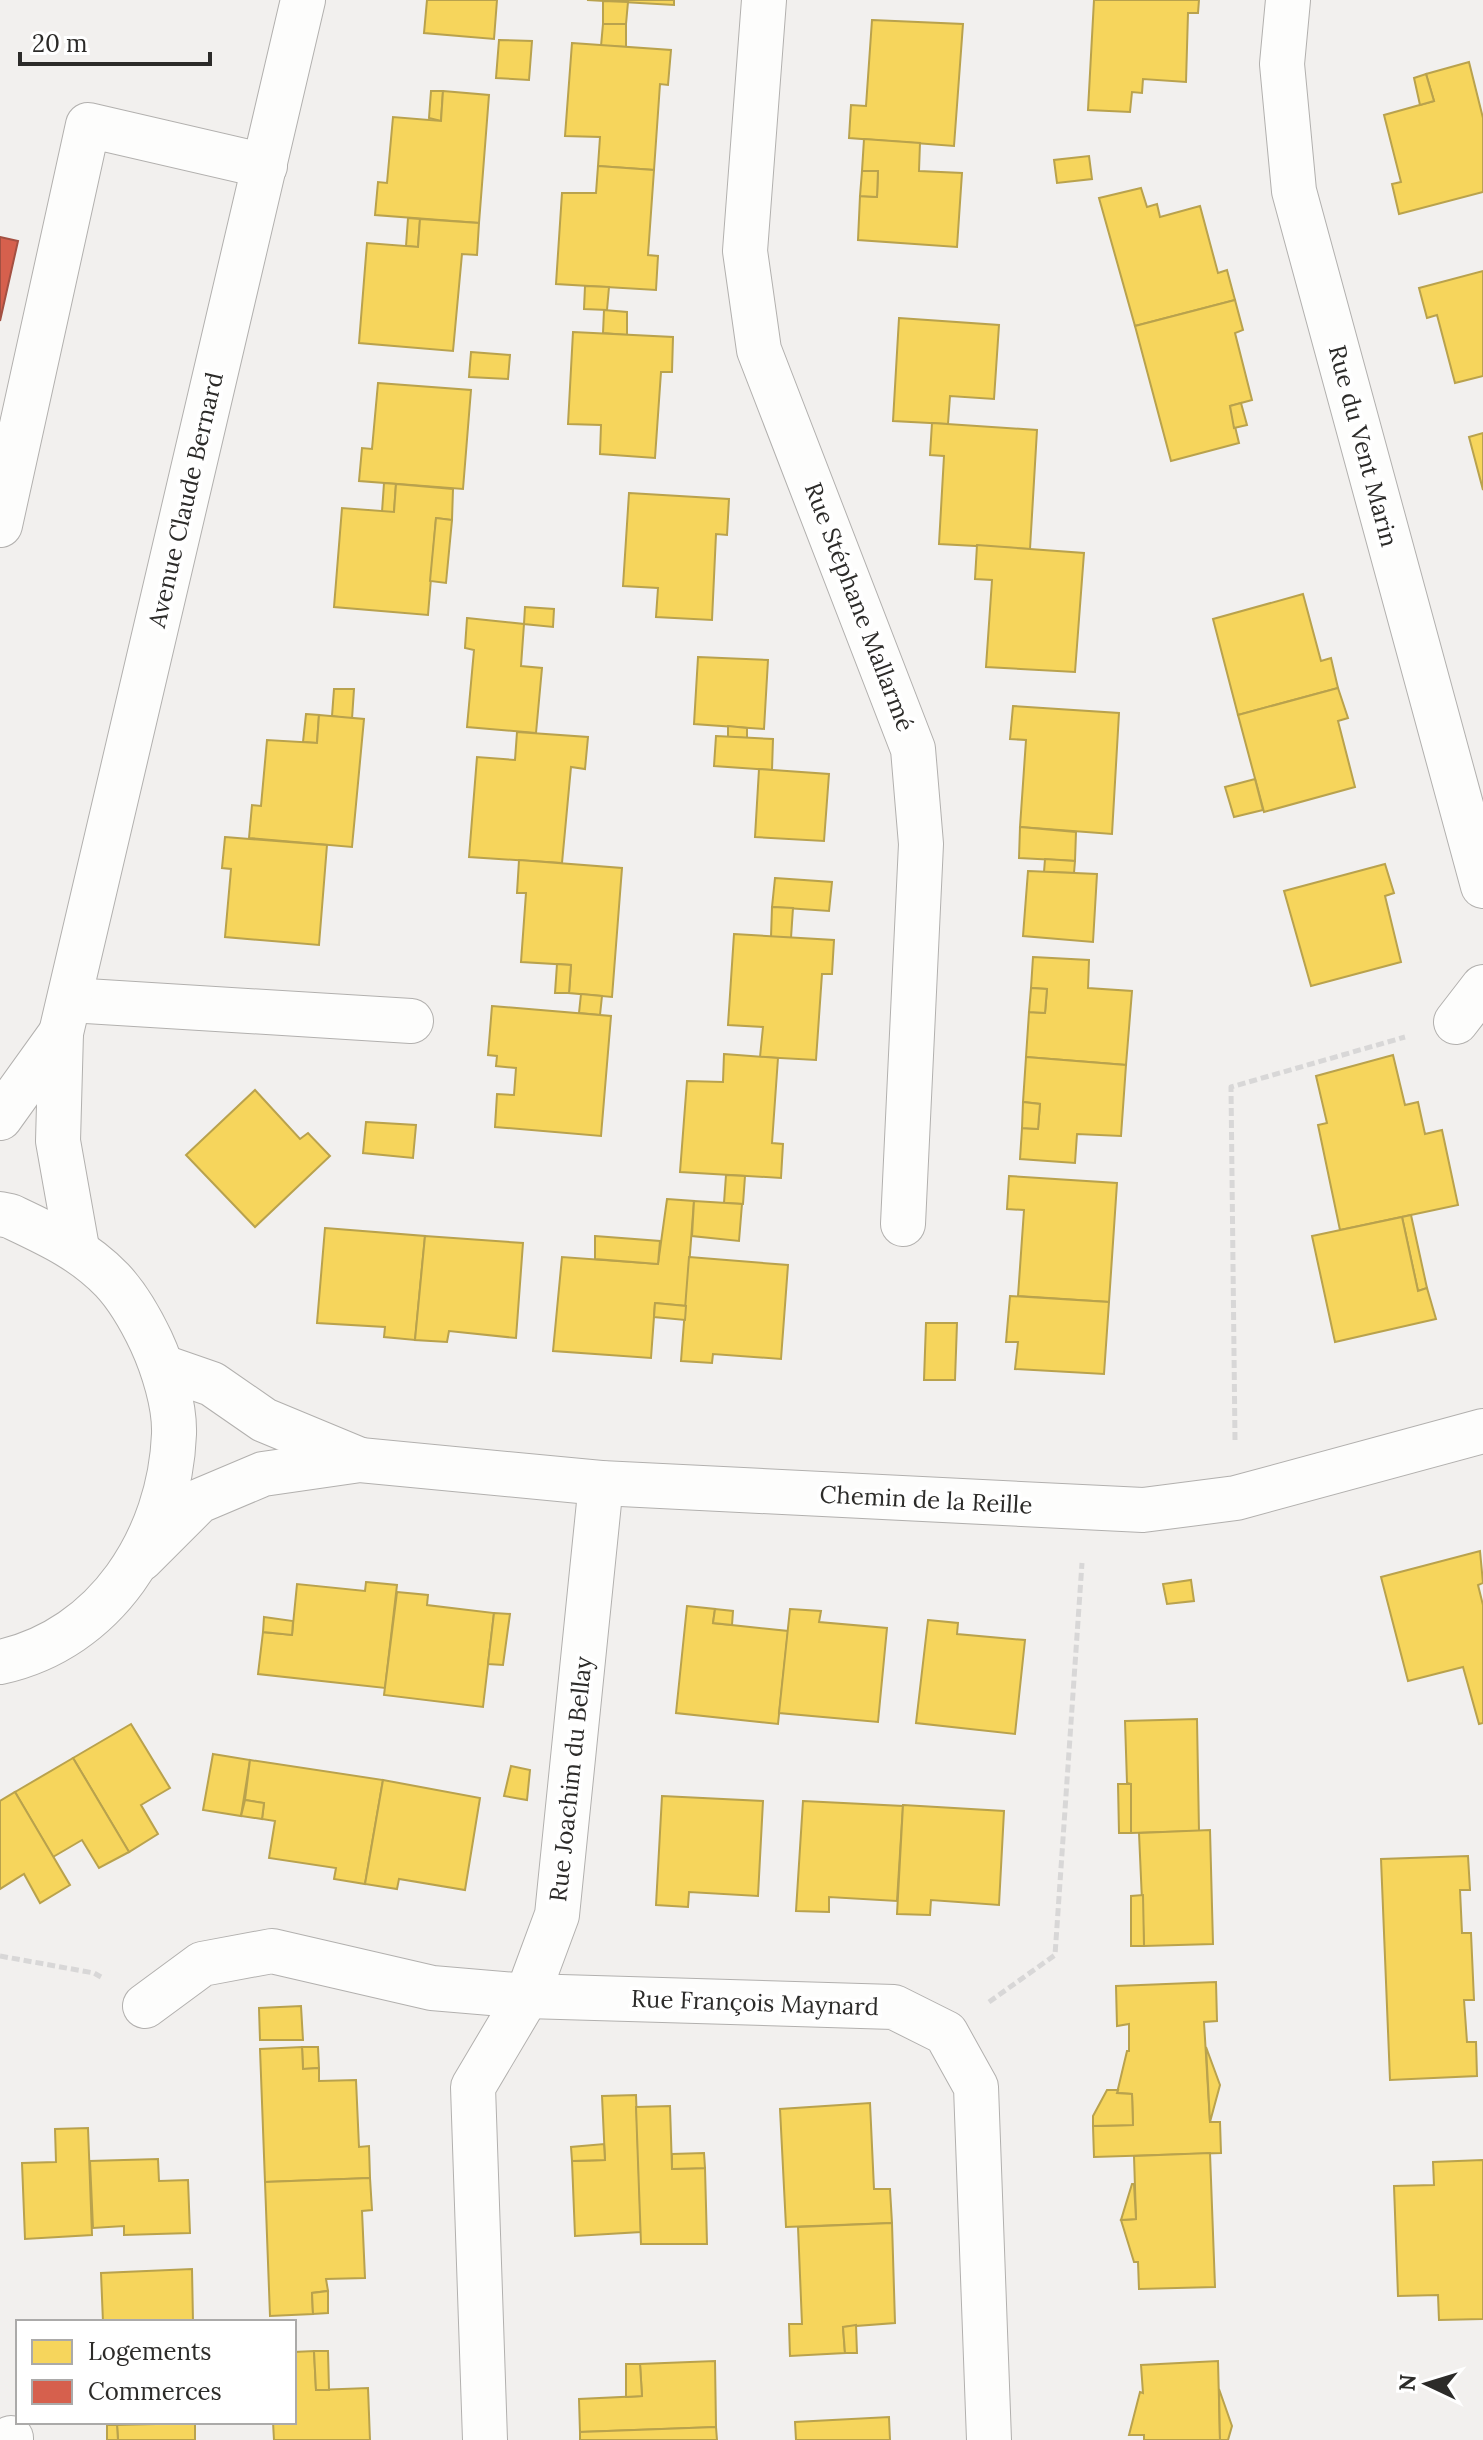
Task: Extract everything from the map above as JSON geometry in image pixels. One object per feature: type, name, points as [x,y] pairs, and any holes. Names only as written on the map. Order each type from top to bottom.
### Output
[{"type":"street","name":"Avenue Claude Bernard","points":[[77,1248],[58,1141],[65,1016],[303,0]]},
{"type":"street","name":"Rue Stéphane Mallarmé","points":[[764,0],[745,251],[759,350],[913,749],[921,844],[903,1224]]},
{"type":"street","name":"Rue du Vent Marin","points":[[1288,0],[1282,64],[1294,191],[1483,886]]},
{"type":"street","points":[[0,525],[88,125],[265,166]]},
{"type":"street","points":[[1456,1022],[1483,987]]},
{"type":"street","name":"Avenue Claude Bernard","points":[[0,1118],[65,1016]]},
{"type":"street","points":[[65,1016],[411,1021]]},
{"type":"street","points":[[0,1214],[77,1248],[113,1281],[142,1322],[163,1367],[174,1432],[166,1498],[141,1559],[107,1601],[65,1636],[17,1659],[0,1662]]},
{"type":"street","name":"Chemin de la Reille","points":[[163,1367],[212,1384],[264,1420],[360,1460]]},
{"type":"street","name":"Chemin de la Reille","points":[[141,1559],[199,1501],[263,1474],[360,1460],[601,1483],[1143,1510],[1236,1498],[1483,1431]]},
{"type":"street","name":"Rue Joachim du Bellay","points":[[485,2440],[473,2087],[527,1996],[557,1915],[601,1483]]},
{"type":"street","name":"Rue François Maynard","points":[[145,2006],[202,1964],[272,1951],[432,1988],[527,1996],[894,2007],[946,2033]]},
{"type":"street","points":[[946,2033],[976,2087],[989,2440]]},
{"type":"path","points":[[1236,1498],[1231,1087],[1456,1022]]},
{"type":"path","points":[[946,2033],[1055,1955],[1086,1508]]},
{"type":"path","points":[[0,1956],[94,1973],[145,2006]]},
{"type":"building: Logements","points":[[427,0],[497,0],[494,39],[424,33]]},
{"type":"building: Logements","points":[[587,0],[674,0],[674,5]]},
{"type":"building: Logements","points":[[1094,0],[1199,0],[1198,13],[1188,13],[1186,82],[1143,79],[1142,93],[1132,92],[1130,112],[1088,110]]},
{"type":"building: Logements","points":[[603,1],[628,2],[626,24],[603,24]]},
{"type":"building: Logements","points":[[872,20],[963,24],[954,146],[849,138],[851,105],[866,106]]},
{"type":"building: Logements","points":[[603,24],[626,24],[626,47],[601,46]]},
{"type":"building: Logements","points":[[499,40],[532,41],[529,80],[496,78]]},
{"type":"building: Logements","points":[[572,43],[671,50],[668,85],[660,84],[654,170],[598,166],[600,137],[565,136]]},
{"type":"building: Logements","points":[[1469,62],[1483,118],[1483,192],[1399,214],[1392,184],[1401,182],[1384,115],[1434,101],[1426,74]]},
{"type":"building: Logements","points":[[1426,74],[1434,101],[1420,105],[1414,78]]},
{"type":"building: Logements","points":[[431,91],[443,91],[441,121],[429,118]]},
{"type":"building: Logements","points":[[443,91],[489,95],[479,223],[375,215],[378,182],[387,183],[393,117],[441,121]]},
{"type":"building: Logements","points":[[864,139],[920,143],[919,171],[962,173],[957,247],[858,240],[860,196],[877,197],[878,171],[862,171]]},
{"type":"building: Logements","points":[[1089,156],[1092,179],[1057,183],[1054,160]]},
{"type":"building: Logements","points":[[598,166],[654,170],[648,255],[658,256],[656,290],[556,284],[562,193],[596,193]]},
{"type":"building: Logements","points":[[862,171],[878,171],[877,197],[860,196]]},
{"type":"building: Logements","points":[[1141,188],[1147,207],[1157,204],[1160,217],[1200,206],[1218,273],[1227,270],[1235,300],[1135,326],[1099,198]]},
{"type":"building: Logements","points":[[408,218],[420,219],[418,247],[406,246]]},
{"type":"building: Logements","points":[[420,219],[479,223],[477,255],[462,254],[453,351],[359,343],[367,243],[418,247]]},
{"type":"building: Logements","points":[[1483,271],[1483,376],[1455,383],[1437,315],[1427,318],[1419,288]]},
{"type":"building: Logements","points":[[585,286],[609,287],[607,310],[584,309]]},
{"type":"building: Logements","points":[[1235,300],[1243,330],[1235,333],[1252,400],[1230,406],[1239,443],[1171,461],[1135,326]]},
{"type":"building: Logements","points":[[604,310],[627,312],[627,335],[603,333]]},
{"type":"building: Logements","points":[[899,318],[999,325],[994,399],[950,396],[948,424],[893,421]]},
{"type":"building: Logements","points":[[573,332],[673,337],[672,372],[661,372],[655,458],[600,454],[601,425],[568,424]]},
{"type":"building: Logements","points":[[471,352],[510,355],[508,379],[469,377]]},
{"type":"building: Logements","points":[[378,383],[471,390],[463,489],[359,481],[362,448],[372,449]]},
{"type":"building: Logements","points":[[1241,403],[1247,425],[1234,428],[1230,406]]},
{"type":"building: Logements","points":[[932,423],[1037,430],[1030,549],[939,544],[944,456],[930,455]]},
{"type":"building: Logements","points":[[1483,433],[1483,490],[1469,437]]},
{"type":"building: Logements","points":[[384,483],[396,484],[394,512],[382,512]]},
{"type":"building: Logements","points":[[396,484],[453,489],[452,520],[436,518],[428,615],[334,607],[342,508],[394,512]]},
{"type":"building: Logements","points":[[629,493],[729,499],[727,535],[716,534],[712,620],[656,617],[658,588],[623,586]]},
{"type":"building: Logements","points":[[436,518],[452,520],[446,583],[430,581]]},
{"type":"building: Logements","points":[[977,545],[1084,553],[1075,672],[986,667],[992,580],[975,579]]},
{"type":"building: Logements","points":[[1303,594],[1321,661],[1331,658],[1338,688],[1238,715],[1213,619]]},
{"type":"building: Logements","points":[[525,607],[554,609],[553,627],[524,624]]},
{"type":"building: Logements","points":[[467,618],[524,624],[521,666],[542,668],[536,733],[467,727],[474,650],[465,648]]},
{"type":"building: Logements","points":[[698,657],[768,660],[764,729],[694,724]]},
{"type":"building: Logements","points":[[1338,688],[1348,718],[1338,721],[1355,787],[1264,812],[1238,715]]},
{"type":"building: Logements","points":[[334,689],[354,689],[352,719],[332,716]]},
{"type":"building: Logements","points":[[1013,706],[1119,713],[1112,834],[1020,827],[1026,740],[1010,739]]},
{"type":"building: Logements","points":[[306,714],[319,715],[317,743],[303,742]]},
{"type":"building: Logements","points":[[319,715],[364,719],[352,847],[249,838],[252,805],[261,806],[267,740],[317,743]]},
{"type":"building: Logements","points":[[728,726],[747,728],[747,738],[728,737]]},
{"type":"building: Logements","points":[[517,732],[588,737],[585,769],[571,767],[562,863],[469,857],[477,757],[515,760]]},
{"type":"building: Logements","points":[[716,736],[773,739],[772,770],[714,766]]},
{"type":"building: Logements","points":[[759,769],[829,774],[824,841],[755,837]]},
{"type":"building: Logements","points":[[1255,779],[1263,810],[1234,817],[1225,787]]},
{"type":"building: Logements","points":[[1020,827],[1076,832],[1075,861],[1019,858]]},
{"type":"building: Logements","points":[[225,837],[327,845],[319,945],[225,937],[231,869],[222,868]]},
{"type":"building: Logements","points":[[1045,859],[1075,861],[1074,873],[1044,872]]},
{"type":"building: Logements","points":[[519,860],[622,868],[612,997],[569,993],[571,965],[521,962],[526,893],[517,893]]},
{"type":"building: Logements","points":[[1385,864],[1394,893],[1385,896],[1401,962],[1311,986],[1284,891]]},
{"type":"building: Logements","points":[[1028,871],[1097,874],[1093,942],[1023,936]]},
{"type":"building: Logements","points":[[775,878],[832,882],[829,911],[772,907]]},
{"type":"building: Logements","points":[[772,907],[793,908],[791,938],[771,937]]},
{"type":"building: Logements","points":[[734,934],[834,940],[832,974],[822,974],[816,1060],[760,1057],[763,1027],[728,1025]]},
{"type":"building: Logements","points":[[1033,957],[1089,960],[1088,988],[1132,991],[1126,1065],[1026,1057],[1029,1012],[1045,1013],[1047,989],[1031,988]]},
{"type":"building: Logements","points":[[557,964],[571,965],[569,993],[555,993]]},
{"type":"building: Logements","points":[[1031,988],[1047,989],[1045,1013],[1029,1012]]},
{"type":"building: Logements","points":[[581,994],[602,996],[600,1015],[579,1013]]},
{"type":"building: Logements","points":[[492,1006],[611,1016],[601,1136],[495,1127],[497,1094],[514,1095],[516,1068],[496,1066],[497,1056],[488,1055]]},
{"type":"building: Logements","points":[[724,1054],[778,1058],[772,1143],[783,1144],[781,1178],[680,1172],[687,1081],[723,1082]]},
{"type":"building: Logements","points":[[1393,1055],[1405,1105],[1418,1102],[1425,1134],[1442,1130],[1458,1205],[1340,1230],[1318,1125],[1327,1123],[1316,1076]]},
{"type":"building: Logements","points":[[1026,1057],[1126,1065],[1121,1136],[1077,1134],[1075,1163],[1020,1159],[1022,1128],[1038,1129],[1040,1104],[1023,1102]]},
{"type":"building: Logements","points":[[255,1090],[300,1139],[308,1133],[330,1156],[255,1227],[186,1155]]},
{"type":"building: Logements","points":[[1023,1102],[1040,1104],[1038,1129],[1022,1128]]},
{"type":"building: Logements","points":[[366,1122],[416,1125],[413,1158],[363,1153]]},
{"type":"building: Logements","points":[[726,1175],[745,1176],[743,1204],[724,1203]]},
{"type":"building: Logements","points":[[1009,1176],[1117,1183],[1109,1302],[1018,1296],[1024,1210],[1007,1209]]},
{"type":"building: Logements","points":[[667,1199],[694,1201],[686,1306],[655,1303],[651,1358],[553,1351],[562,1257],[658,1264]]},
{"type":"building: Logements","points":[[694,1201],[742,1204],[739,1241],[692,1236]]},
{"type":"building: Logements","points":[[1411,1215],[1427,1288],[1418,1291],[1402,1217]]},
{"type":"building: Logements","points":[[1402,1217],[1418,1291],[1427,1288],[1436,1319],[1335,1342],[1312,1236]]},
{"type":"building: Logements","points":[[325,1228],[425,1236],[415,1340],[384,1337],[385,1327],[317,1323]]},
{"type":"building: Logements","points":[[425,1236],[523,1243],[516,1338],[449,1331],[447,1342],[415,1340]]},
{"type":"building: Logements","points":[[595,1236],[660,1241],[658,1264],[595,1259]]},
{"type":"building: Logements","points":[[689,1257],[788,1265],[781,1359],[713,1354],[712,1363],[681,1361]]},
{"type":"building: Logements","points":[[1010,1296],[1109,1302],[1104,1374],[1015,1369],[1018,1342],[1006,1342]]},
{"type":"building: Logements","points":[[655,1303],[686,1306],[685,1320],[654,1317]]},
{"type":"building: Logements","points":[[926,1323],[957,1323],[955,1380],[924,1380]]},
{"type":"building: Logements","points":[[1480,1551],[1483,1583],[1478,1585],[1483,1605],[1483,1723],[1479,1724],[1463,1667],[1408,1681],[1381,1577]]},
{"type":"building: Logements","points":[[1191,1580],[1194,1601],[1167,1604],[1163,1584]]},
{"type":"building: Logements","points":[[366,1582],[397,1585],[385,1688],[258,1674],[263,1632],[292,1635],[297,1584],[365,1591]]},
{"type":"building: Logements","points":[[397,1592],[428,1595],[427,1605],[494,1613],[483,1707],[384,1695]]},
{"type":"building: Logements","points":[[687,1606],[715,1609],[713,1623],[788,1631],[778,1724],[676,1713]]},
{"type":"building: Logements","points":[[715,1609],[733,1611],[732,1625],[713,1623]]},
{"type":"building: Logements","points":[[790,1609],[821,1611],[819,1622],[887,1628],[878,1722],[779,1713]]},
{"type":"building: Logements","points":[[494,1613],[510,1614],[503,1665],[488,1664]]},
{"type":"building: Logements","points":[[264,1617],[293,1621],[292,1635],[263,1632]]},
{"type":"building: Logements","points":[[928,1620],[958,1623],[957,1634],[1025,1640],[1015,1734],[916,1723]]},
{"type":"building: Logements","points":[[1197,1719],[1199,1831],[1131,1833],[1131,1784],[1127,1783],[1125,1721]]},
{"type":"building: Logements","points":[[131,1724],[170,1788],[141,1805],[158,1834],[129,1852],[73,1758]]},
{"type":"building: Logements","points":[[213,1754],[250,1760],[241,1816],[203,1810]]},
{"type":"building: Logements","points":[[73,1758],[129,1852],[99,1868],[82,1840],[53,1857],[15,1792]]},
{"type":"building: Logements","points":[[250,1760],[383,1780],[365,1884],[334,1879],[336,1868],[269,1858],[275,1821],[262,1819],[264,1803],[245,1800]]},
{"type":"building: Logements","points":[[511,1766],[530,1770],[527,1800],[504,1796]]},
{"type":"building: Logements","points":[[383,1780],[480,1798],[465,1890],[399,1879],[397,1889],[365,1884]]},
{"type":"building: Logements","points":[[1118,1784],[1131,1784],[1131,1833],[1119,1833]]},
{"type":"building: Logements","points":[[15,1792],[70,1885],[40,1903],[24,1874],[0,1889],[0,1801]]},
{"type":"building: Logements","points":[[662,1796],[763,1801],[758,1896],[689,1892],[688,1907],[656,1905]]},
{"type":"building: Logements","points":[[245,1800],[264,1803],[262,1819],[241,1816]]},
{"type":"building: Logements","points":[[803,1801],[903,1806],[897,1901],[829,1897],[829,1912],[796,1911]]},
{"type":"building: Logements","points":[[903,1805],[1004,1811],[999,1905],[931,1900],[930,1915],[897,1914]]},
{"type":"building: Logements","points":[[1210,1830],[1213,1944],[1144,1946],[1139,1833]]},
{"type":"building: Logements","points":[[1468,1856],[1470,1890],[1460,1890],[1462,1933],[1471,1933],[1474,2000],[1464,2000],[1467,2042],[1476,2042],[1477,2076],[1390,2080],[1381,1859]]},
{"type":"building: Logements","points":[[1143,1895],[1144,1946],[1131,1946],[1131,1896]]},
{"type":"building: Logements","points":[[1216,1982],[1217,2021],[1204,2022],[1210,2122],[1220,2122],[1221,2153],[1094,2157],[1093,2126],[1133,2125],[1132,2094],[1117,2093],[1129,2051],[1129,2024],[1117,2026],[1116,1986]]},
{"type":"building: Logements","points":[[301,2006],[303,2040],[260,2040],[259,2008]]},
{"type":"building: Logements","points":[[302,2047],[318,2047],[319,2068],[303,2069]]},
{"type":"building: Logements","points":[[302,2047],[303,2069],[319,2068],[319,2081],[356,2080],[359,2147],[369,2146],[370,2178],[265,2182],[260,2049]]},
{"type":"building: Logements","points":[[1206,2047],[1220,2085],[1210,2122]]},
{"type":"building: Logements","points":[[1107,2090],[1132,2094],[1133,2125],[1093,2126],[1093,2116]]},
{"type":"building: Logements","points":[[636,2095],[641,2232],[575,2236],[572,2161],[605,2160],[602,2096]]},
{"type":"building: Logements","points":[[870,2103],[874,2189],[890,2189],[892,2223],[786,2227],[780,2109]]},
{"type":"building: Logements","points":[[670,2106],[672,2169],[705,2168],[707,2244],[641,2244],[636,2107]]},
{"type":"building: Logements","points":[[88,2128],[92,2235],[25,2239],[22,2163],[56,2162],[55,2129]]},
{"type":"building: Logements","points":[[604,2144],[605,2160],[572,2161],[571,2147]]},
{"type":"building: Logements","points":[[704,2153],[705,2168],[672,2169],[672,2154]]},
{"type":"building: Logements","points":[[1210,2153],[1215,2287],[1139,2289],[1138,2262],[1134,2262],[1121,2220],[1136,2219],[1134,2156]]},
{"type":"building: Logements","points":[[158,2159],[159,2181],[188,2180],[190,2233],[124,2235],[124,2226],[93,2228],[90,2161]]},
{"type":"building: Logements","points":[[1483,2160],[1483,2319],[1439,2320],[1438,2295],[1398,2296],[1394,2186],[1434,2185],[1433,2162]]},
{"type":"building: Logements","points":[[370,2178],[372,2210],[362,2211],[365,2278],[326,2279],[328,2291],[312,2293],[313,2314],[270,2316],[265,2182]]},
{"type":"building: Logements","points":[[1132,2184],[1136,2219],[1121,2220]]},
{"type":"building: Logements","points":[[892,2223],[895,2323],[843,2327],[845,2353],[790,2356],[789,2324],[802,2324],[798,2227]]},
{"type":"building: Logements","points":[[192,2269],[193,2320],[103,2320],[101,2273]]},
{"type":"building: Logements","points":[[328,2291],[328,2313],[313,2314],[312,2293]]},
{"type":"building: Logements","points":[[856,2325],[857,2353],[845,2353],[843,2327]]},
{"type":"building: Logements","points":[[314,2351],[316,2390],[368,2388],[370,2440],[274,2440],[273,2424],[296,2424],[296,2352]]},
{"type":"building: Logements","points":[[314,2351],[328,2351],[329,2390],[316,2390]]},
{"type":"building: Logements","points":[[715,2361],[716,2427],[580,2432],[579,2399],[642,2396],[640,2364]]},
{"type":"building: Logements","points":[[1218,2361],[1220,2440],[1144,2440],[1144,2435],[1129,2435],[1140,2392],[1143,2393],[1141,2365]]},
{"type":"building: Logements","points":[[626,2364],[640,2364],[642,2396],[626,2397]]},
{"type":"building: Logements","points":[[1219,2389],[1232,2426],[1228,2440],[1220,2440]]},
{"type":"building: Logements","points":[[889,2417],[890,2440],[796,2440],[795,2422]]},
{"type":"building: Logements","points":[[195,2424],[195,2440],[118,2440],[117,2425]]},
{"type":"building: Logements","points":[[107,2425],[117,2425],[118,2440],[107,2440]]},
{"type":"building: Logements","points":[[716,2427],[717,2440],[580,2440],[580,2432]]},
{"type":"building: Commerces","points":[[0,237],[18,241],[0,321]]}]
